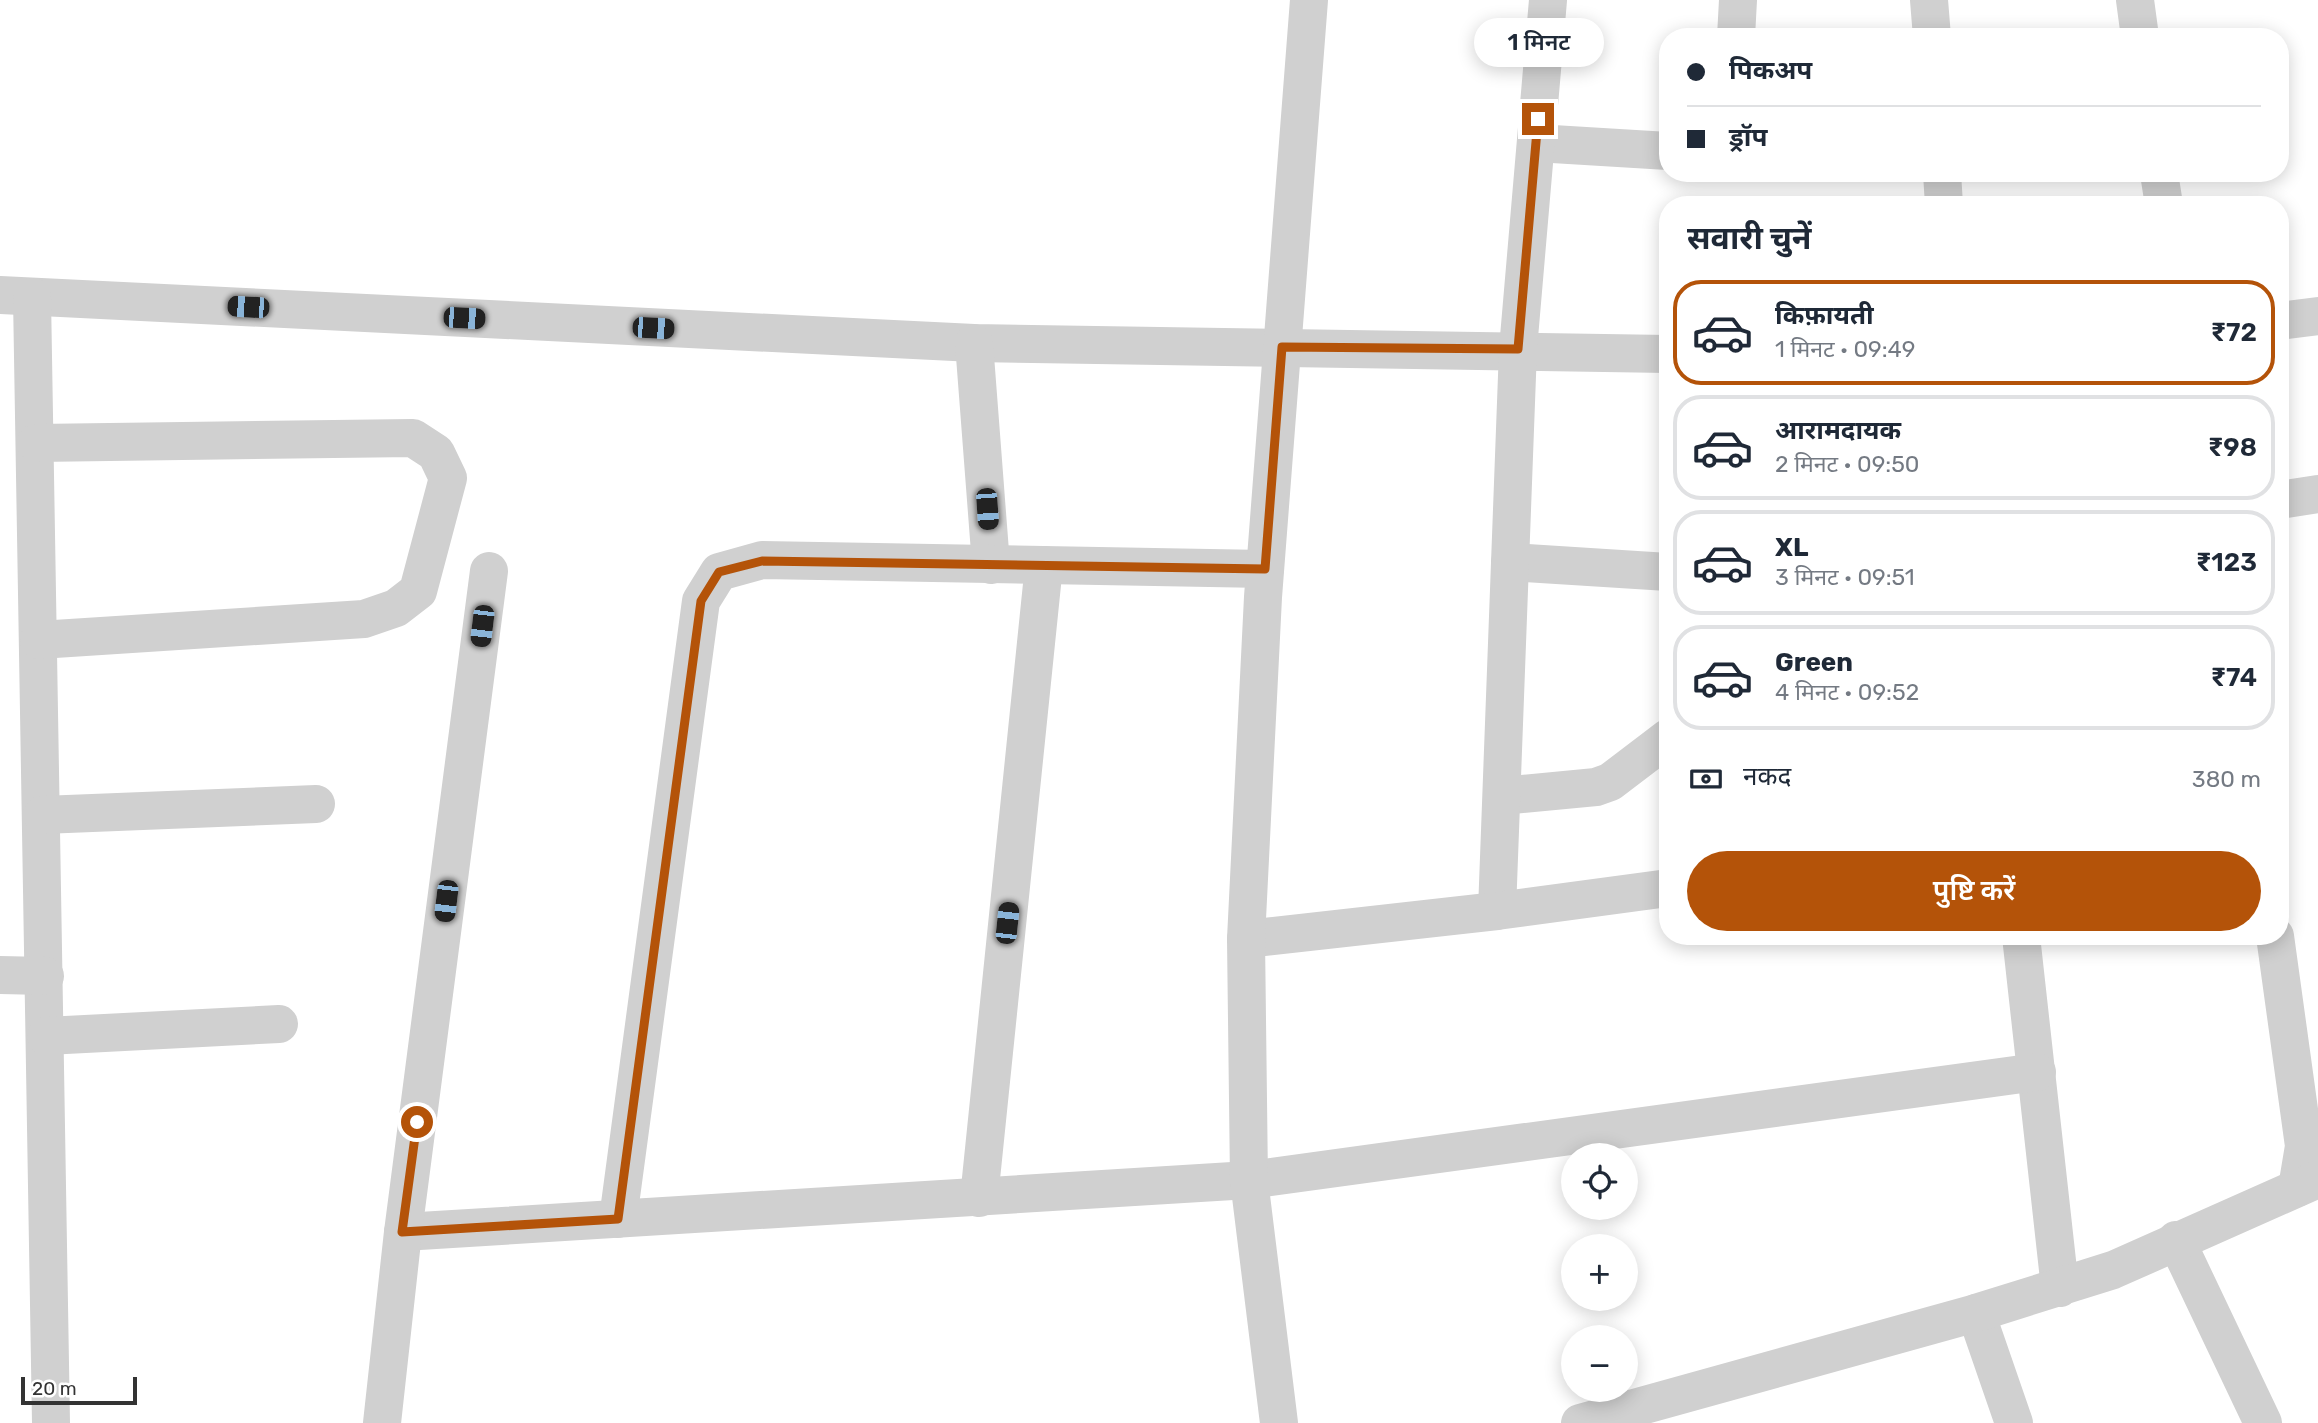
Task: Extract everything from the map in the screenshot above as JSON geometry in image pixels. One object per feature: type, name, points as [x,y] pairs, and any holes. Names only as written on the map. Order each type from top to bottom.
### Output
[{"type":"street","points":[[1279,1423],[1249,1180],[1246,939],[1265,569],[1309,0]]},
{"type":"street","points":[[1497,911],[1518,349],[1548,0]]},
{"type":"street","points":[[1736,28],[1738,0]]},
{"type":"street","points":[[1928,0],[1930,28]]},
{"type":"street","points":[[2135,0],[2139,28]]},
{"type":"street","points":[[1536,143],[1659,150]]},
{"type":"street","points":[[51,1423],[36,443],[16,296],[974,343],[1518,349],[1659,354]]},
{"type":"street","points":[[2289,320],[2318,316]]},
{"type":"street","points":[[974,343],[991,565]]},
{"type":"street","points":[[36,443],[412,438],[436,453],[448,478],[418,592],[396,608],[364,619],[39,640]]},
{"type":"street","points":[[2289,499],[2318,494]]},
{"type":"street","points":[[618,1219],[701,601],[719,572],[762,561],[1265,569]]},
{"type":"street","points":[[1510,562],[1659,571]]},
{"type":"street","points":[[979,1198],[1044,565]]},
{"type":"street","points":[[382,1423],[402,1232],[489,570]]},
{"type":"street","points":[[1502,796],[1596,787],[1610,782],[1659,745]]},
{"type":"street","points":[[42,815],[316,804]]},
{"type":"street","points":[[1246,939],[1497,911],[1659,889]]},
{"type":"street","points":[[2022,945],[2060,1288]]},
{"type":"street","points":[[1580,1423],[2060,1288],[2113,1270],[2308,1184],[2276,945]]},
{"type":"street","points":[[0,975],[45,976]]},
{"type":"street","points":[[46,1036],[279,1024]]},
{"type":"street","points":[[402,1232],[1249,1180],[2037,1072]]},
{"type":"street","points":[[2176,1240],[2263,1423]]},
{"type":"street","points":[[1976,1313],[2014,1423]]},
{"type":"route","points":[[417,1122],[402,1232],[618,1219],[701,601],[719,572],[762,561],[1265,569],[1282,347],[1518,349],[1538,119]]}]
